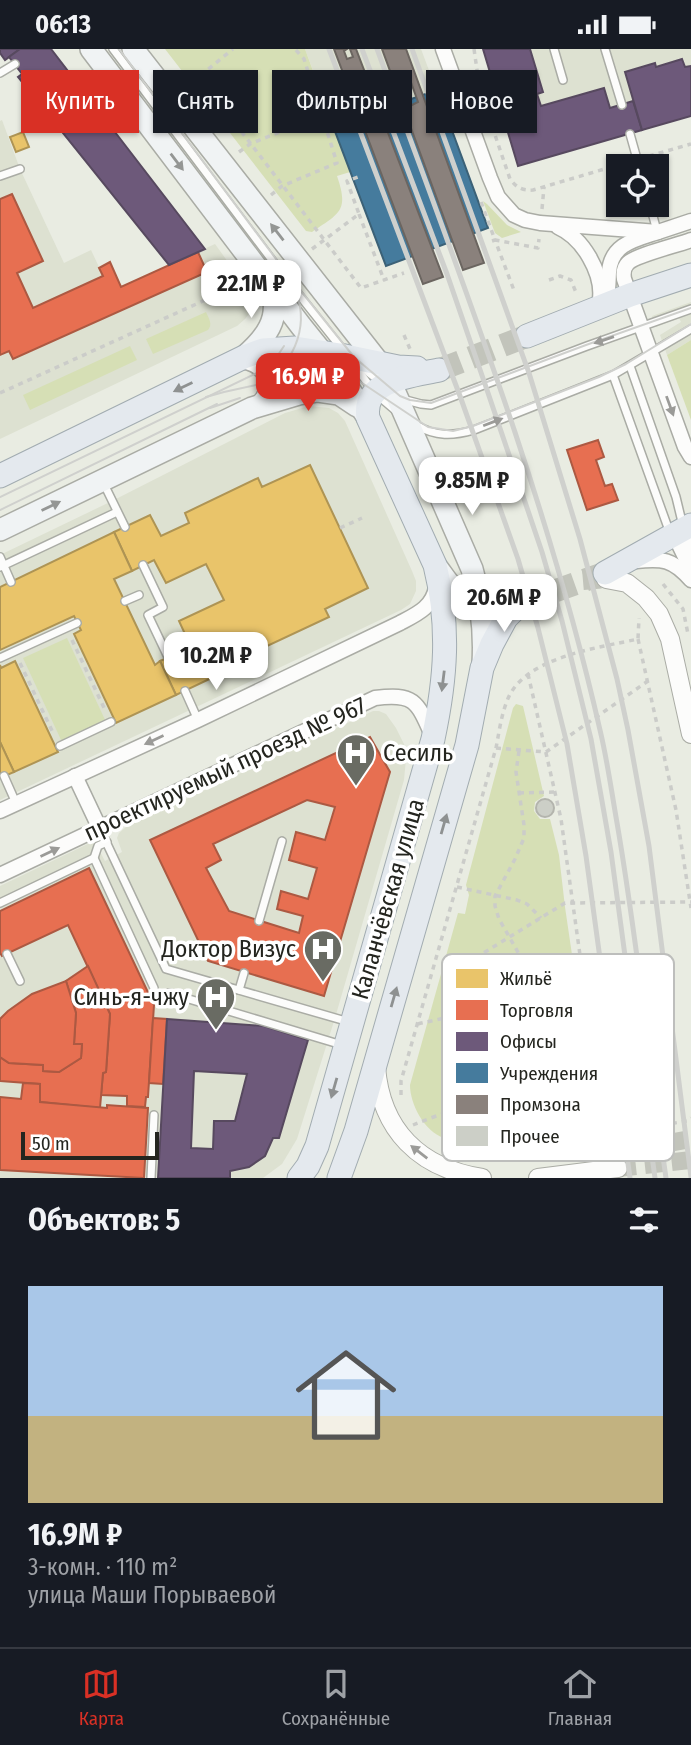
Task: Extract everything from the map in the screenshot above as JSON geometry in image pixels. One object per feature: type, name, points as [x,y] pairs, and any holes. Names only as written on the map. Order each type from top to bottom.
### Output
[{"type":"main road","name":"Каланчёвская улица","points":[[91,49],[338,372],[368,418],[435,565],[444,605],[446,652],[433,739],[317,1146],[309,1166],[299,1178]]},
{"type":"main road","name":"Каланчёвская улица","points":[[133,49],[385,383],[405,418],[472,569],[481,601],[482,668],[467,745],[356,1131],[339,1178]]},
{"type":"main road","points":[[527,336],[587,303],[630,295],[691,275]]},
{"type":"main road","points":[[238,361],[255,348],[271,327],[275,306],[269,284]]},
{"type":"main road","points":[[0,476],[263,351],[295,348],[348,357],[385,383]]},
{"type":"main road","points":[[368,418],[368,402],[385,383],[418,368],[438,369]]},
{"type":"main road","points":[[0,530],[252,408],[299,394],[327,391],[347,398],[368,418]]},
{"type":"main road","points":[[611,572],[682,530]]},
{"type":"main road","points":[[435,565],[453,588],[470,599],[521,603]]},
{"type":"main road","name":"Каланчёвская улица","points":[[482,668],[506,618],[521,603]]},
{"type":"street","points":[[443,49],[498,197],[514,215],[543,223],[658,232]]},
{"type":"street","points":[[587,303],[607,297],[611,260],[618,249],[629,241],[691,221]]},
{"type":"street","points":[[543,223],[563,229],[575,237],[589,257],[600,286],[600,297],[587,303]]},
{"type":"street","points":[[691,240],[629,262],[623,273],[685,447],[691,457]]},
{"type":"street","points":[[238,361],[257,366],[267,383],[267,392],[260,403],[252,408]]},
{"type":"street","points":[[682,530],[691,563]]},
{"type":"street","points":[[611,572],[652,559],[666,560],[691,578]]},
{"type":"street","points":[[0,810],[198,720],[422,611],[432,601],[436,590],[435,565]]},
{"type":"street","points":[[611,572],[639,591],[659,614],[670,639],[691,734]]},
{"type":"street","name":"проектируемый проезд № 967","points":[[0,875],[103,835],[375,698],[408,698],[417,705],[433,739]]},
{"type":"street","points":[[75,776],[103,835]]},
{"type":"street","points":[[376,1062],[377,1080],[385,1110],[401,1136],[427,1159],[457,1172],[482,1178]]},
{"type":"street","points":[[538,1178],[618,1167]]},
{"type":"lane","points":[[113,49],[348,357]]},
{"type":"lane","points":[[554,49],[563,80]]},
{"type":"lane","points":[[605,49],[622,105]]},
{"type":"lane","points":[[0,73],[15,64]]},
{"type":"lane","points":[[630,134],[636,154]]},
{"type":"lane","points":[[0,176],[20,169]]},
{"type":"lane","points":[[654,217],[658,232]]},
{"type":"lane","points":[[385,383],[410,402],[431,405],[691,309]]},
{"type":"lane","points":[[405,418],[426,431],[441,434],[453,435],[474,430],[613,375],[691,329]]},
{"type":"lane","points":[[629,366],[676,496],[691,578]]},
{"type":"lane","points":[[613,375],[682,530]]},
{"type":"lane","points":[[418,448],[424,440],[441,434]]},
{"type":"lane","points":[[103,481],[125,527]]},
{"type":"lane","points":[[11,582],[1,563],[117,512]]},
{"type":"lane","points":[[143,565],[163,607],[148,615],[168,657]]},
{"type":"lane","points":[[125,601],[139,595]]},
{"type":"lane","points":[[0,659],[37,637],[77,623]]},
{"type":"lane","points":[[185,691],[198,720]]},
{"type":"lane","points":[[60,747],[111,722]]},
{"type":"lane","points":[[4,776],[16,803]]},
{"type":"lane","points":[[0,904],[94,857],[103,835]]},
{"type":"lane","points":[[103,835],[166,969],[352,1023]]},
{"type":"lane","points":[[259,921],[282,841]]},
{"type":"lane","points":[[94,857],[154,988]]},
{"type":"lane","points":[[7,954],[20,981]]},
{"type":"lane","points":[[239,990],[244,973]]},
{"type":"lane","points":[[169,993],[346,1046]]},
{"type":"lane","points":[[151,1178],[155,1115]]},
{"type":"path","points":[[207,70],[233,49]]},
{"type":"path","points":[[295,49],[303,59],[307,70]]},
{"type":"path","points":[[474,49],[481,91],[510,179],[515,185],[521,189],[533,190],[606,169]]},
{"type":"path","points":[[242,133],[361,288],[404,273]]},
{"type":"path","points":[[235,156],[250,144],[277,133]]},
{"type":"path","points":[[267,199],[282,185],[337,163],[328,133]]},
{"type":"path","points":[[656,154],[691,144]]},
{"type":"path","points":[[361,176],[347,181],[384,280]]},
{"type":"path","points":[[515,293],[494,241],[538,248],[543,223],[544,187]]},
{"type":"path","points":[[307,252],[359,214]]},
{"type":"path","points":[[549,280],[560,276],[571,280],[587,303]]},
{"type":"path","points":[[0,393],[236,286]]},
{"type":"path","points":[[250,295],[244,299],[252,310]]},
{"type":"path","points":[[404,335],[411,351]]},
{"type":"path","points":[[340,528],[362,518]]},
{"type":"path","points":[[657,588],[669,579]]},
{"type":"path","points":[[663,584],[683,609],[691,645]]},
{"type":"path","points":[[639,614],[638,639],[676,810],[691,908]]},
{"type":"path","points":[[66,628],[111,722]]},
{"type":"path","points":[[401,1099],[401,1081],[507,701],[519,681],[528,673],[550,662],[638,639]]},
{"type":"path","points":[[15,652],[60,747]]},
{"type":"path","points":[[528,673],[561,819],[579,954]]},
{"type":"path","points":[[496,748],[546,752],[648,681]]},
{"type":"path","points":[[518,954],[496,913],[495,896],[524,838],[516,772],[519,751]]},
{"type":"path","points":[[518,793],[555,792]]},
{"type":"path","points":[[457,887],[517,900],[527,904],[541,918]]},
{"type":"path","points":[[483,954],[565,903],[691,902]]},
{"type":"path","points":[[418,1024],[442,1018]]},
{"type":"path","points":[[408,1128],[442,1115]]},
{"type":"path","points":[[408,1118],[419,1130]]},
{"type":"path","points":[[674,1123],[691,1118]]},
{"type":"path","points":[[435,1143],[442,1145]]},
{"type":"shaded area","points":[[305,49],[421,49],[429,70],[426,70],[426,133],[452,133],[488,228],[386,266],[336,133],[412,133],[412,70],[313,70]]},
{"type":"shaded area","points":[[483,49],[691,49],[691,116],[518,166],[508,133],[537,133],[537,70],[489,70]]},
{"type":"shaded area","points":[[2,120],[20,169],[64,263],[91,250],[99,267],[110,262],[122,286],[215,244],[246,287],[253,303],[252,310],[237,326],[0,439],[0,121]]},
{"type":"shaded area","points":[[691,302],[691,340],[667,355],[660,335],[681,322],[679,318],[656,327],[652,316]]},
{"type":"shaded area","points":[[309,406],[329,408],[345,421],[416,581],[416,591],[410,604],[0,800],[0,555],[285,413]]},
{"type":"shaded area","points":[[373,711],[386,714],[405,746],[404,780],[297,1139],[282,1164],[263,1178],[0,1178],[0,886],[94,841],[105,861],[122,852],[117,838],[126,827]]},
{"type":"green space","points":[[165,49],[305,49],[313,70],[272,70],[272,133],[336,133],[350,172],[337,176],[342,197],[340,210],[312,232],[306,231],[230,133],[258,133],[258,70],[181,70]]},
{"type":"green space","points":[[483,201],[507,225],[521,232],[502,238],[495,233]]},
{"type":"green space","points":[[206,312],[210,324],[208,330],[153,354],[146,339]]},
{"type":"green space","points":[[691,340],[691,420],[667,355]]},
{"type":"green space","points":[[130,346],[137,360],[30,410],[23,395]]},
{"type":"green space","points":[[67,638],[106,722],[62,742],[23,658]]},
{"type":"green space","points":[[516,704],[523,706],[544,796],[535,802],[534,811],[540,819],[550,819],[559,855],[572,954],[447,954],[458,913],[465,914],[469,895],[466,885]]},
{"type":"green space","points":[[442,970],[442,1137],[424,1123],[415,1108],[410,1085]]},
{"type":"building: Жильё","points":[[23,133],[29,147],[16,152],[10,137]]},
{"type":"building: Жильё","points":[[310,465],[368,588],[325,609],[329,617],[252,653],[248,645],[214,661],[220,674],[176,695],[160,661],[191,647],[179,621],[224,600],[206,564],[166,583],[154,560],[132,571],[114,532],[150,515],[161,536],[189,523],[185,513],[258,478],[262,487]]},
{"type":"building: Жильё","points":[[114,532],[132,571],[114,579],[155,665],[160,661],[176,695],[116,723],[74,634],[81,630],[74,616],[0,650],[0,587]]},
{"type":"building: Жильё","points":[[15,661],[58,752],[14,772],[0,742],[0,665],[1,668]]},
{"type":"building: Жильё","points":[[0,742],[14,772],[0,778]]},
{"type":"building: Торговля","points":[[12,194],[43,261],[17,273],[33,308],[103,276],[99,268],[110,262],[121,287],[198,252],[207,272],[13,359],[9,351],[0,355],[0,199]]},
{"type":"building: Торговля","points":[[598,440],[604,457],[596,460],[605,486],[612,484],[618,500],[587,510],[567,450]]},
{"type":"building: Торговля","points":[[370,737],[390,772],[324,996],[208,961],[150,840]],"holes":[[[307,800],[335,807],[325,840],[296,832],[289,860],[317,868],[308,899],[281,891],[277,909],[303,916],[299,933],[229,911],[206,868],[221,860],[213,844]]]},
{"type":"building: Торговля","points":[[89,868],[154,1005],[148,1097],[145,1107],[127,1106],[127,1096],[101,1095],[103,1073],[106,1072],[110,1014],[68,925],[2,956],[0,953],[0,911]]},
{"type":"building: Торговля","points":[[88,966],[110,1014],[106,1072],[103,1073],[100,1108],[40,1102],[40,1084],[0,1081],[0,1057],[9,1063],[43,1065],[43,1071],[59,1072],[81,1058],[82,1044],[74,1044],[76,1013],[66,981]]},
{"type":"building: Торговля","points":[[66,981],[76,1013],[74,1044],[82,1044],[81,1058],[59,1072],[43,1071],[43,1065],[9,1063],[0,1057],[0,1019],[32,994]]},
{"type":"building: Торговля","points":[[153,1018],[167,1019],[163,1084],[149,1083]]},
{"type":"building: Торговля","points":[[23,1083],[40,1084],[40,1102],[107,1108],[107,1105],[148,1108],[144,1178],[0,1170],[0,1097],[21,1099]]},
{"type":"building: Офисы","points":[[0,49],[20,49],[5,60]]},
{"type":"building: Офисы","points":[[20,49],[51,49],[67,70],[21,70],[21,73],[9,57]]},
{"type":"building: Офисы","points":[[483,49],[530,49],[536,70],[489,70]]},
{"type":"building: Офисы","points":[[682,59],[685,67],[691,66],[691,116],[642,130],[625,72],[655,63],[656,67]]},
{"type":"building: Офисы","points":[[537,72],[543,92],[537,94]]},
{"type":"building: Офисы","points":[[604,88],[610,108],[633,101],[642,130],[518,166],[508,133],[537,133],[537,94],[541,106]]},
{"type":"building: Офисы","points":[[63,133],[116,133],[205,249],[169,265]]},
{"type":"building: Офисы","points":[[167,1019],[264,1026],[308,1040],[279,1138],[273,1138],[265,1156],[249,1167],[230,1171],[230,1178],[158,1178]],"holes":[[[194,1071],[247,1074],[235,1121],[214,1121],[213,1149],[191,1148]]]},
{"type":"building: Учреждения","points":[[426,94],[426,133],[453,133],[488,228],[386,266],[336,133],[412,133],[412,99]]},
{"type":"building: Промзона","points":[[334,49],[347,49],[344,51],[347,59],[353,57],[350,49],[356,49],[364,70],[342,70]]},
{"type":"building: Промзона","points":[[382,49],[406,49],[426,104],[426,133],[437,133],[484,263],[463,270],[412,131],[412,105],[418,102],[412,85],[412,70],[390,70]]},
{"type":"building: Промзона","points":[[366,133],[388,133],[443,277],[423,284]]},
{"type":"building: Прочее","points":[[545,799],[551,802],[554,808],[551,814],[545,817],[539,814],[536,808],[539,802]]},
{"type":"tunnel","points":[[439,370],[527,336]]},
{"type":"tunnel","points":[[521,603],[605,573]]},
{"type":"tunnel","points":[[583,581],[606,579]]},
{"type":"tunnel","points":[[674,1142],[691,1139]]},
{"type":"tunnel","points":[[618,1168],[691,1160]]},
{"type":"tram line","points":[[119,49],[288,275],[354,357],[400,396],[431,403],[691,308]]},
{"type":"tram line","points":[[264,381],[285,363],[297,340],[301,314],[294,287]]},
{"type":"tram line","points":[[206,397],[321,371],[335,372],[356,379],[428,427],[453,431],[473,426],[599,377],[626,364],[691,324]]},
{"type":"tram line","points":[[0,497],[261,371],[274,361],[284,346]]},
{"type":"tram line","points":[[210,408],[240,398]]},
{"type":"tram line","points":[[0,510],[217,404]]},
{"type":"railway","points":[[329,49],[460,396],[518,559],[567,744],[599,954]]},
{"type":"railway","points":[[362,49],[447,274],[542,552],[591,739],[611,852],[625,954]]},
{"type":"railway","points":[[377,49],[470,301],[528,471],[579,643],[605,752],[637,954]]},
{"type":"railway","points":[[412,49],[529,373],[580,539],[628,730],[649,846],[663,954]]},
{"type":"railway","points":[[674,1043],[691,1177]]},
{"type":"railway","points":[[628,1161],[630,1178]]},
{"type":"railway","points":[[653,1161],[655,1178]]},
{"type":"railway","points":[[664,1161],[666,1178]]},
{"type":"place","name":"Сесиль","points":[[356,787]]},
{"type":"place","name":"Доктор Визус","points":[[323,983]]},
{"type":"place","name":"Синь-я-чжу","points":[[216,1031]]}]
